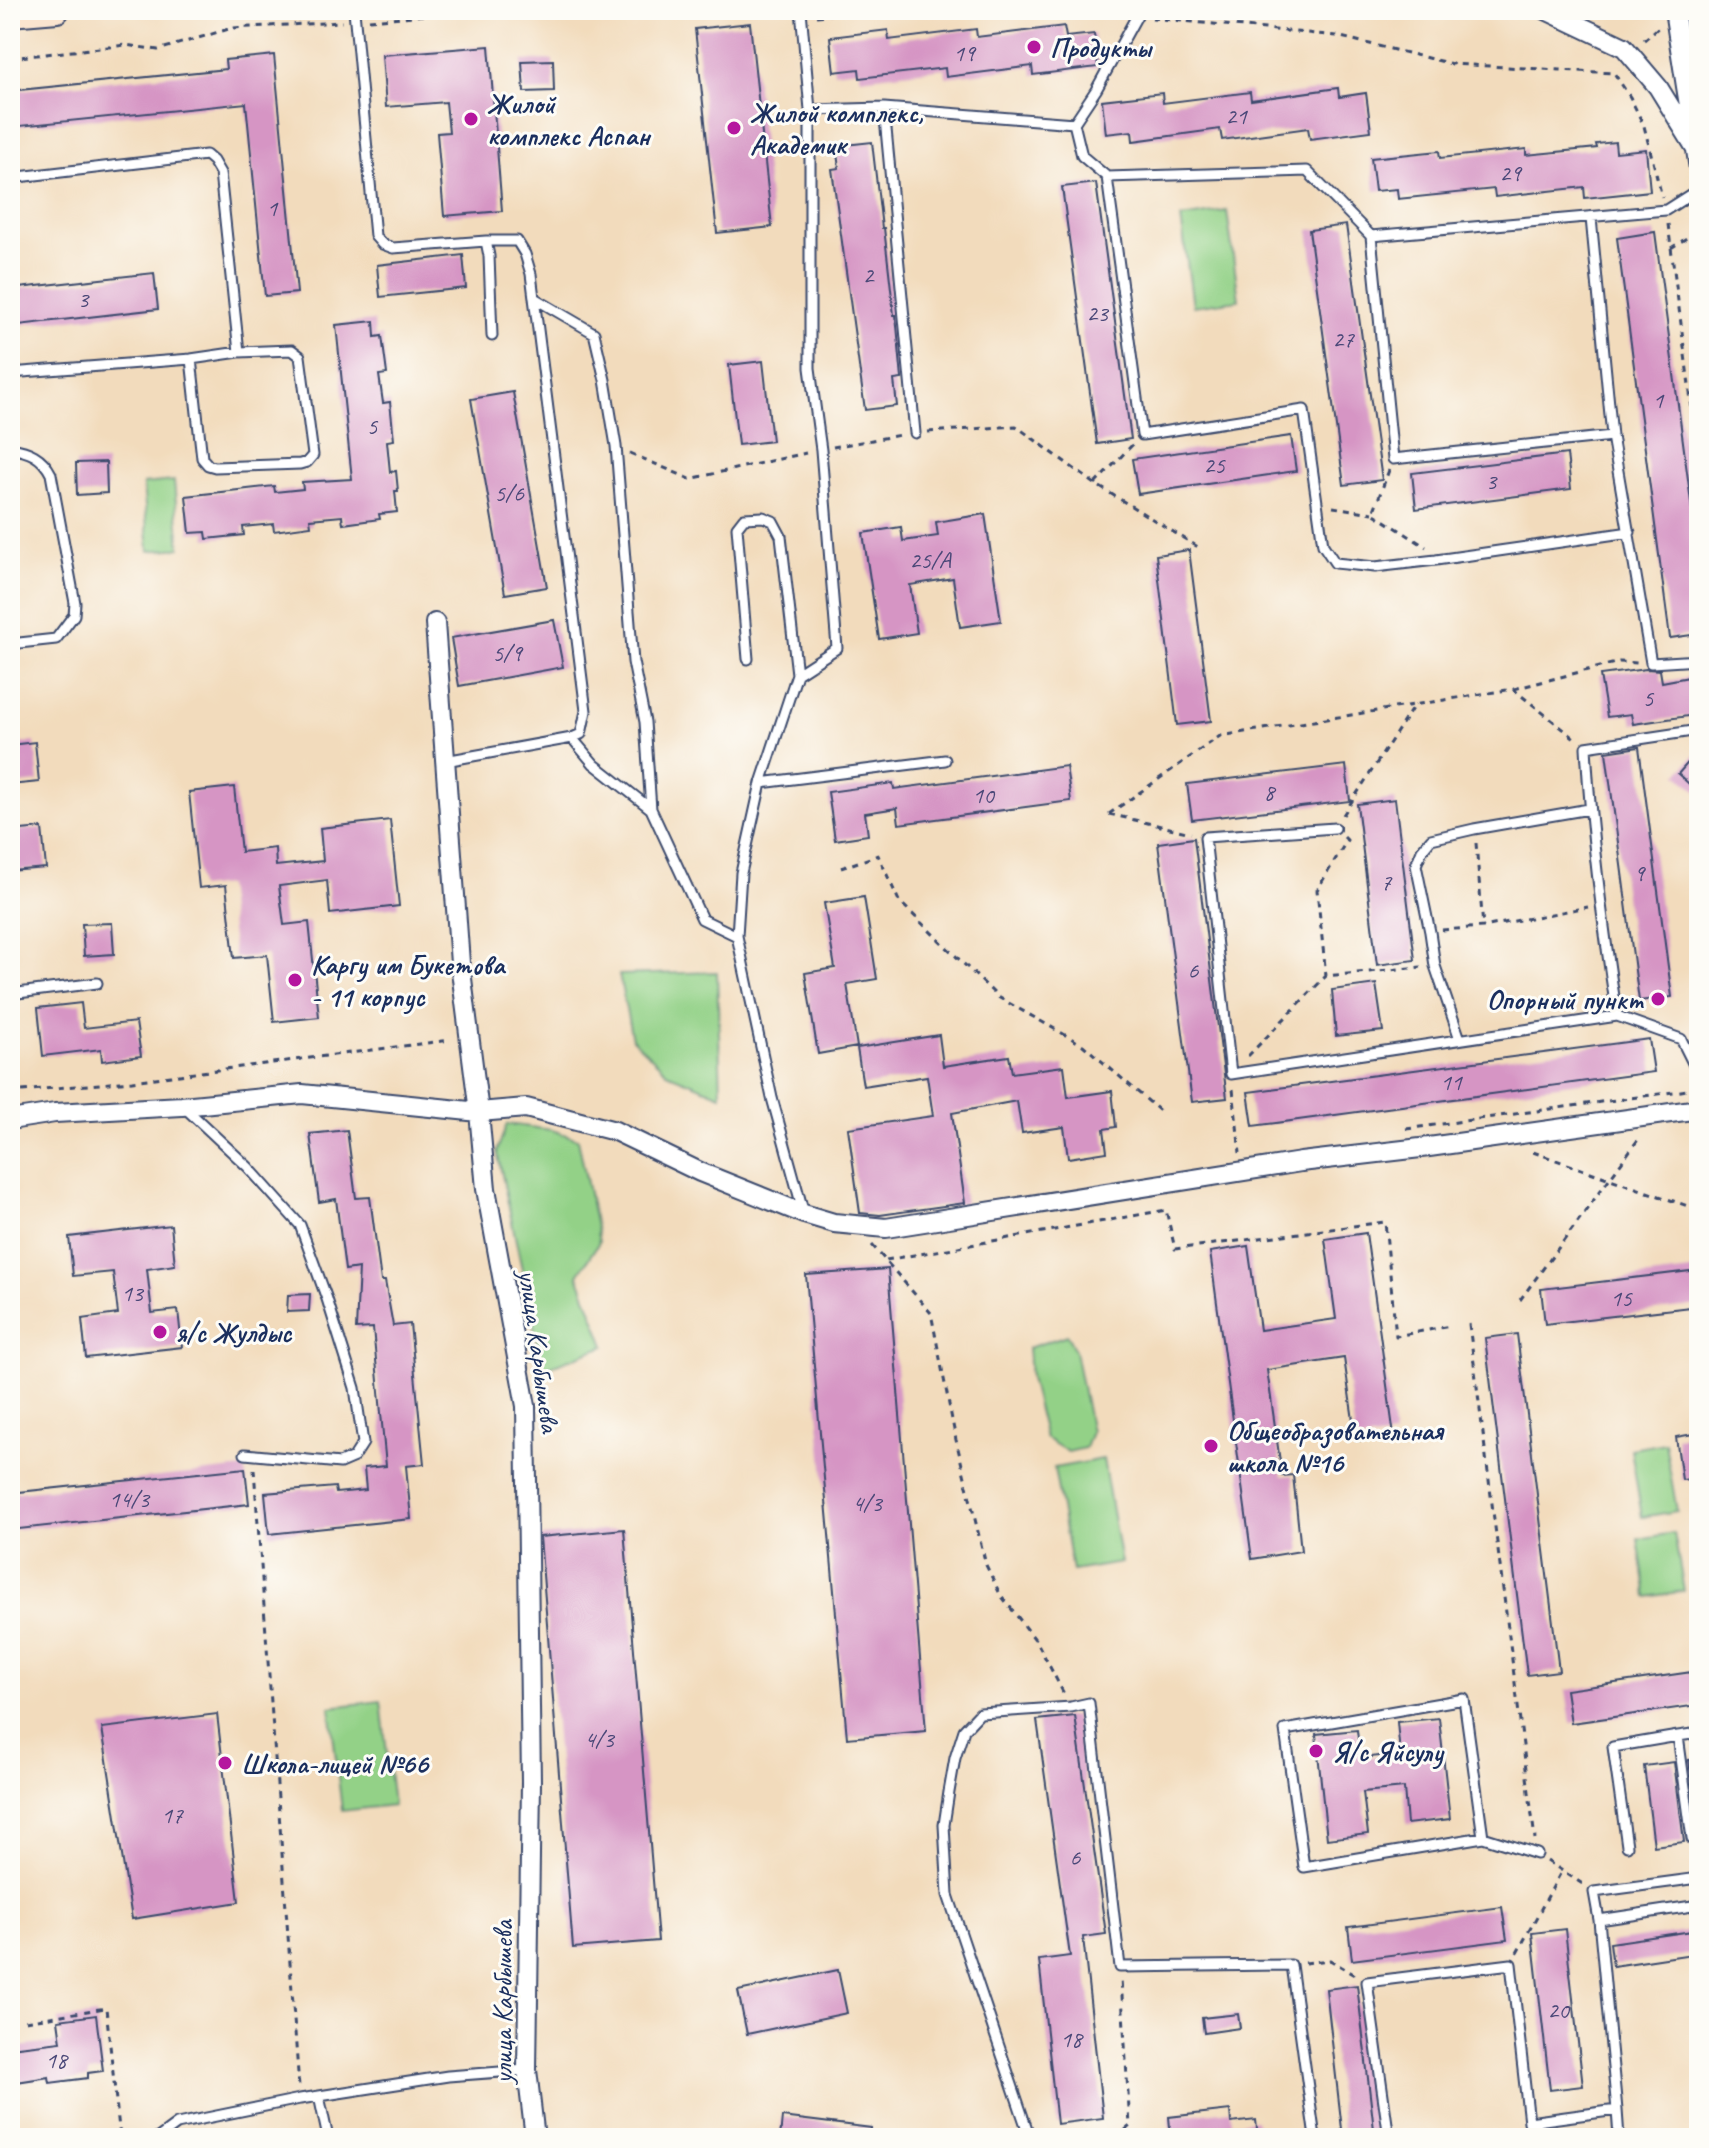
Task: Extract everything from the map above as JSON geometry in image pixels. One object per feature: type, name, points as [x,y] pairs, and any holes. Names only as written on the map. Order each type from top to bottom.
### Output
[{"type":"street","points":[[1546,10],[1624,47],[1697,138]]},
{"type":"street","points":[[1674,13],[1697,138],[1699,169]]},
{"type":"street","name":"улица Карбышева","points":[[435,623],[460,963],[486,1189],[526,1406],[531,1782],[527,2070],[535,2138]]},
{"type":"street","points":[[10,1120],[55,1113],[182,1106],[302,1094],[479,1112],[526,1108],[615,1131],[700,1172],[804,1214],[834,1223],[886,1228],[1301,1162],[1699,1109]]},
{"type":"lane","points":[[354,10],[375,236],[382,244],[393,248],[517,241],[525,254],[531,274],[586,711],[581,734],[572,738],[445,761]]},
{"type":"lane","points":[[1138,13],[1096,90],[1074,123],[1082,156],[1107,177],[1307,171],[1371,236],[1393,459],[1612,436]]},
{"type":"lane","points":[[797,674],[837,648],[821,450],[810,368],[810,110],[802,14]]},
{"type":"lane","points":[[810,110],[884,108],[1074,123]]},
{"type":"lane","points":[[884,108],[915,433]]},
{"type":"lane","points":[[10,178],[206,155],[220,173],[239,352]]},
{"type":"lane","points":[[1107,177],[1142,435],[1304,410],[1323,545],[1335,563],[1375,567],[1630,532]]},
{"type":"lane","points":[[1371,236],[1666,210],[1699,189]]},
{"type":"lane","points":[[1591,218],[1612,436],[1651,663],[1699,660]]},
{"type":"lane","points":[[486,241],[492,336]]},
{"type":"lane","points":[[534,298],[594,333],[616,446],[633,662],[645,722],[651,809],[702,919],[737,936]]},
{"type":"lane","points":[[10,373],[292,350],[300,356],[313,455],[300,464],[208,465],[202,458],[191,359]]},
{"type":"lane","points":[[10,448],[36,455],[51,474],[75,603],[74,615],[56,639],[10,644]]},
{"type":"lane","points":[[748,659],[737,527],[744,518],[763,517],[773,521],[781,536],[797,674],[761,783],[741,873],[737,936],[772,1098],[804,1214]]},
{"type":"lane","points":[[1617,1016],[1589,809],[1586,747],[1699,730]]},
{"type":"lane","points":[[572,738],[594,764],[651,809]]},
{"type":"lane","points":[[761,783],[945,760]]},
{"type":"lane","points":[[1460,1039],[1435,966],[1416,865],[1422,850],[1431,839],[1589,809]]},
{"type":"lane","points":[[1335,828],[1205,837],[1231,1074],[1617,1016],[1681,1039],[1699,1075]]},
{"type":"lane","points":[[10,994],[97,983]]},
{"type":"lane","points":[[182,1106],[248,1167],[300,1225],[355,1388],[363,1443],[354,1457],[340,1463],[249,1454]]},
{"type":"lane","points":[[1483,1837],[1464,1699],[1285,1730],[1304,1867],[1483,1837],[1537,1854]]},
{"type":"lane","points":[[1030,2138],[948,1895],[944,1825],[955,1758],[964,1730],[980,1713],[1089,1703],[1120,1967],[1291,1965],[1315,2138]]},
{"type":"lane","points":[[1627,1846],[1613,1747],[1699,1733]]},
{"type":"lane","points":[[1678,1736],[1692,1839],[1699,1838]]},
{"type":"lane","points":[[1619,2138],[1594,1892],[1699,1878]]},
{"type":"lane","points":[[1599,1920],[1699,1905]]},
{"type":"lane","points":[[1389,2138],[1367,1982],[1511,1964],[1529,2122],[1617,2110]]},
{"type":"lane","points":[[158,2138],[177,2124],[300,2099],[448,2076],[527,2070]]},
{"type":"lane","points":[[319,2096],[328,2138]]},
{"type":"path","points":[[10,58],[126,45],[158,50],[232,28],[481,10]]},
{"type":"path","points":[[762,10],[802,14],[876,10]]},
{"type":"path","points":[[1096,10],[1337,36],[1452,64],[1614,73],[1644,126],[1666,210],[1699,462]]},
{"type":"path","points":[[1629,52],[1674,13]]},
{"type":"path","points":[[1671,248],[1699,230]]},
{"type":"path","points":[[616,446],[690,479],[915,433],[1016,426],[1095,484],[1198,547]]},
{"type":"path","points":[[1095,484],[1142,435]]},
{"type":"path","points":[[1373,513],[1393,459]]},
{"type":"path","points":[[1317,505],[1373,513],[1444,559]]},
{"type":"path","points":[[1205,837],[1109,814],[1220,736],[1513,689],[1619,662],[1651,663]]},
{"type":"path","points":[[1513,689],[1586,747]]},
{"type":"path","points":[[1326,976],[1317,890],[1347,840],[1335,828],[1415,704]]},
{"type":"path","points":[[1474,829],[1483,927]]},
{"type":"path","points":[[841,868],[878,855],[899,901],[998,997],[1083,1045],[1161,1112]]},
{"type":"path","points":[[1430,932],[1483,927],[1600,904]]},
{"type":"path","points":[[1240,1153],[1231,1074],[1326,976],[1435,966]]},
{"type":"path","points":[[10,1092],[132,1081],[469,1038]]},
{"type":"path","points":[[1398,1131],[1699,1088]]},
{"type":"path","points":[[1520,1300],[1657,1115]]},
{"type":"path","points":[[1535,1152],[1699,1210]]},
{"type":"path","points":[[886,1260],[1166,1210],[1175,1249],[1385,1222],[1396,1336],[1450,1326]]},
{"type":"path","points":[[852,1225],[931,1313],[956,1440],[986,1565],[1000,1594],[1037,1642],[1071,1707]]},
{"type":"path","points":[[1469,1324],[1537,1854],[1594,1892]]},
{"type":"path","points":[[249,1454],[300,2099]]},
{"type":"path","points":[[1511,1964],[1562,1871]]},
{"type":"path","points":[[1291,1965],[1330,1960],[1367,1982]]},
{"type":"path","points":[[1116,2138],[1130,2126],[1120,1967]]},
{"type":"path","points":[[25,2021],[106,2008],[120,2138]]},
{"type":"green space","points":[[1227,211],[1239,300],[1193,306],[1181,218]]},
{"type":"green space","points":[[174,481],[180,548],[149,551],[143,484]]},
{"type":"green space","points":[[717,972],[721,1095],[669,1074],[632,1039],[619,975]]},
{"type":"green space","points":[[507,1124],[552,1130],[578,1139],[599,1242],[578,1275],[605,1346],[543,1369],[497,1151]]},
{"type":"green space","points":[[1067,1335],[1075,1351],[1091,1432],[1085,1448],[1068,1452],[1045,1438],[1030,1378],[1028,1348]]},
{"type":"green space","points":[[1665,1443],[1677,1511],[1642,1517],[1631,1449]]},
{"type":"green space","points":[[1103,1459],[1121,1563],[1072,1571],[1054,1468]]},
{"type":"green space","points":[[1674,1533],[1684,1591],[1647,1597],[1638,1539]]},
{"type":"green space","points":[[381,1701],[393,1805],[342,1811],[330,1707]]},
{"type":"building","name":"Жилой комплекс, Академик","points":[[750,23],[772,227],[717,233],[695,29]]},
{"type":"building","points":[[1064,26],[1066,37],[1094,34],[1098,67],[1033,75],[1032,66],[946,77],[945,68],[860,78],[859,69],[834,72],[830,37],[888,30],[889,40],[976,29],[977,37]]},
{"type":"building","name":"Жилой комплекс Аспан","points":[[489,46],[502,211],[444,216],[437,133],[449,132],[446,102],[386,107],[382,55]]},
{"type":"building","points":[[274,55],[297,293],[265,296],[246,103],[10,127],[10,91],[226,69],[225,60]]},
{"type":"building","points":[[553,60],[554,91],[524,92],[522,61]]},
{"type":"building","points":[[1338,88],[1339,97],[1366,93],[1371,131],[1310,139],[1308,128],[1222,140],[1220,129],[1133,141],[1132,131],[1106,134],[1102,100],[1162,93],[1163,103],[1250,92],[1251,100]]},
{"type":"building","points":[[872,142],[902,379],[894,380],[897,406],[865,410],[832,169],[839,168],[836,146]]},
{"type":"building","points":[[1615,142],[1616,152],[1646,149],[1650,191],[1585,198],[1584,187],[1495,197],[1494,189],[1398,199],[1397,189],[1375,191],[1371,158],[1439,151],[1440,158],[1526,149],[1526,155],[1597,148],[1596,144]]},
{"type":"building","points":[[1096,183],[1131,439],[1097,444],[1062,187]]},
{"type":"building","points":[[1346,225],[1382,480],[1344,485],[1309,230]]},
{"type":"building","points":[[1655,232],[1699,562],[1699,634],[1670,638],[1617,238]]},
{"type":"building","points":[[463,255],[466,288],[380,297],[377,265]]},
{"type":"building","points":[[154,273],[158,309],[10,326],[10,289]]},
{"type":"building","points":[[374,321],[375,337],[382,336],[387,374],[379,375],[383,403],[390,402],[394,440],[387,441],[390,472],[396,471],[397,512],[379,514],[380,519],[343,524],[342,516],[310,519],[311,526],[274,531],[273,524],[243,527],[244,535],[207,539],[206,532],[190,533],[186,496],[274,486],[275,492],[303,489],[302,482],[352,479],[336,325]]},
{"type":"building","points":[[763,361],[772,441],[738,445],[729,365]]},
{"type":"building","points":[[513,392],[547,587],[505,594],[471,399]]},
{"type":"building","points":[[1291,436],[1296,471],[1138,494],[1132,459]]},
{"type":"building","points":[[1567,454],[1571,489],[1416,509],[1412,473]]},
{"type":"building","points":[[106,462],[107,493],[77,495],[76,463]]},
{"type":"building","points":[[985,514],[1001,621],[960,627],[953,578],[910,585],[917,633],[879,639],[863,533],[901,527],[903,541],[938,536],[936,522]]},
{"type":"building","points":[[1189,550],[1211,721],[1177,725],[1156,555]]},
{"type":"building","points":[[554,620],[563,667],[459,686],[451,638]]},
{"type":"building","points":[[1660,670],[1662,682],[1689,677],[1695,715],[1633,724],[1631,714],[1607,717],[1600,675]]},
{"type":"building","points":[[35,742],[39,782],[10,785],[10,745]]},
{"type":"building","points":[[1639,747],[1672,997],[1639,1001],[1606,752]]},
{"type":"building","points":[[1699,750],[1699,793],[1678,774]]},
{"type":"building","points":[[1346,765],[1350,801],[1192,820],[1187,784]]},
{"type":"building","points":[[1066,766],[1071,801],[899,824],[897,808],[865,813],[868,835],[835,840],[828,792],[893,783],[894,789]]},
{"type":"building","points":[[234,787],[241,852],[275,848],[276,866],[323,861],[320,828],[390,820],[399,906],[330,914],[327,880],[279,886],[284,925],[309,922],[319,1017],[274,1022],[267,955],[234,958],[226,885],[199,888],[189,792]]},
{"type":"building","points":[[1395,799],[1415,960],[1377,965],[1357,804]]},
{"type":"building","points":[[42,828],[46,868],[10,871],[10,831]]},
{"type":"building","points":[[1194,838],[1227,1098],[1192,1102],[1158,843]]},
{"type":"building","points":[[864,897],[877,979],[847,984],[857,1047],[818,1054],[805,973],[835,968],[824,903]]},
{"type":"building","points":[[112,923],[114,954],[84,956],[82,924]]},
{"type":"building","points":[[1376,984],[1383,1031],[1336,1036],[1332,990]]},
{"type":"building","points":[[81,1003],[84,1028],[136,1022],[141,1056],[102,1061],[101,1049],[43,1056],[38,1008]]},
{"type":"building","points":[[939,1035],[943,1066],[1009,1056],[1012,1073],[1064,1066],[1068,1097],[1112,1091],[1116,1127],[1104,1129],[1107,1152],[1068,1158],[1064,1127],[1022,1133],[1017,1101],[952,1113],[965,1203],[880,1215],[860,1213],[848,1128],[933,1116],[927,1076],[863,1086],[857,1048]]},
{"type":"building","points":[[1649,1039],[1654,1072],[1253,1126],[1248,1092]]},
{"type":"building","points":[[347,1130],[356,1198],[370,1197],[381,1281],[385,1281],[393,1326],[410,1324],[424,1464],[406,1466],[411,1519],[269,1534],[265,1493],[335,1487],[336,1493],[366,1490],[364,1468],[386,1466],[373,1328],[356,1329],[359,1268],[345,1270],[336,1199],[319,1202],[310,1134]]},
{"type":"building","points":[[171,1225],[175,1265],[147,1269],[152,1313],[178,1310],[182,1347],[86,1358],[82,1319],[118,1314],[113,1272],[73,1276],[69,1237]]},
{"type":"building","name":"Общеобразовательная школа №16","points":[[1366,1233],[1394,1436],[1356,1441],[1344,1358],[1267,1370],[1282,1476],[1293,1475],[1301,1551],[1252,1559],[1210,1252],[1248,1246],[1260,1330],[1336,1319],[1325,1239]]},
{"type":"building","points":[[888,1269],[926,1731],[847,1738],[806,1275]]},
{"type":"building","points":[[1699,1270],[1699,1306],[1545,1324],[1541,1289]]},
{"type":"building","points":[[310,1294],[309,1311],[287,1312],[288,1295]]},
{"type":"building","points":[[1517,1334],[1559,1671],[1527,1675],[1485,1338]]},
{"type":"building","points":[[1699,1433],[1699,1478],[1682,1480],[1676,1437]]},
{"type":"building","points":[[245,1468],[249,1504],[10,1530],[10,1493]]},
{"type":"building","points":[[624,1529],[658,1941],[573,1948],[540,1537]]},
{"type":"building","points":[[1699,1671],[1699,1705],[1571,1723],[1566,1690]]},
{"type":"building","name":"Школа-лицей №66","points":[[217,1714],[239,1902],[132,1919],[102,1728]]},
{"type":"building","points":[[1075,1716],[1106,1934],[1083,1937],[1103,2118],[1057,2124],[1039,1960],[1070,1956],[1037,1720]]},
{"type":"building","points":[[1439,1718],[1450,1819],[1407,1824],[1404,1788],[1363,1792],[1368,1834],[1327,1839],[1316,1734],[1357,1730],[1360,1758],[1400,1754],[1397,1722]]},
{"type":"building","points":[[1699,1759],[1699,1830],[1698,1830],[1689,1760]]},
{"type":"building","points":[[1674,1762],[1684,1842],[1654,1846],[1644,1766]]},
{"type":"building","points":[[1502,1907],[1507,1940],[1352,1960],[1348,1927]]},
{"type":"building","points":[[1565,1929],[1583,2086],[1550,2090],[1532,1933]]},
{"type":"building","points":[[1699,1930],[1699,1953],[1613,1966],[1610,1943]]},
{"type":"building","points":[[838,1970],[847,2013],[747,2034],[738,1991]]},
{"type":"building","points":[[1357,1985],[1375,2138],[1343,2138],[1326,1989]]},
{"type":"building","points":[[1238,2014],[1240,2028],[1204,2033],[1202,2018]]},
{"type":"building","points":[[96,2015],[103,2071],[88,2073],[88,2078],[50,2083],[49,2077],[10,2083],[10,2048],[61,2042],[58,2020]]},
{"type":"building","points":[[1230,2110],[1231,2123],[1256,2120],[1258,2138],[1171,2138],[1169,2117]]},
{"type":"building","points":[[782,2117],[871,2128],[871,2138],[780,2138]]},
{"type":"place","name":"Продукты","points":[[1034,47]]},
{"type":"place","name":"Жилой комплекс Аспан","points":[[471,119]]},
{"type":"place","name":"Жилой комплекс, Академик","points":[[734,128]]},
{"type":"place","name":"Каргу им Букетова - 11 корпус","points":[[295,980]]},
{"type":"place","name":"Опорный пункт","points":[[1658,999]]},
{"type":"place","name":"я/c Жулдыс","points":[[160,1332]]},
{"type":"place","name":"Общеобразовательная школа №16","points":[[1211,1446]]},
{"type":"place","name":"Я/c Яйсулу","points":[[1316,1751]]},
{"type":"place","name":"Школа-лицей №66","points":[[225,1763]]}]
